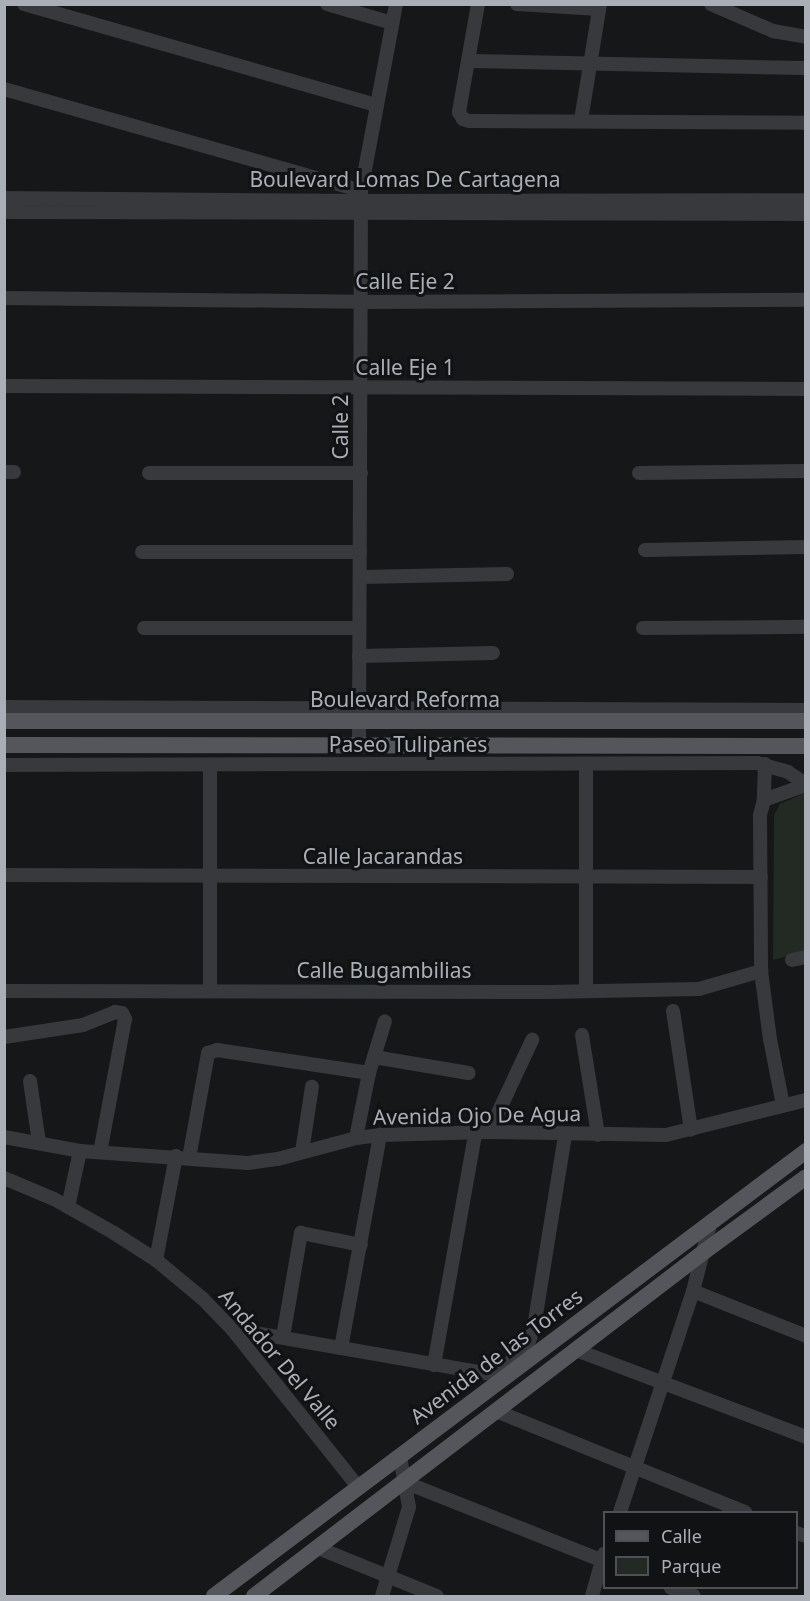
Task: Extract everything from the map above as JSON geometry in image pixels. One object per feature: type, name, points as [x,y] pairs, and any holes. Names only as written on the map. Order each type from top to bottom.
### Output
[{"type":"main road","name":"Boulevard Reforma","points":[[4,721],[359,716],[806,722]]},
{"type":"main road","points":[[4,745],[806,746]]},
{"type":"main road","name":"Avenida de las Torres","points":[[214,1596],[806,1151]]},
{"type":"main road","name":"Avenida de las Torres","points":[[254,1596],[705,1251],[806,1177]]},
{"type":"street","points":[[24,4],[377,105]]},
{"type":"street","points":[[327,4],[392,23]]},
{"type":"street","name":"Calle 2","points":[[359,745],[362,203],[396,4]]},
{"type":"street","points":[[478,4],[470,61],[459,112],[463,119],[469,121],[806,123]]},
{"type":"street","points":[[517,4],[599,7],[581,120]]},
{"type":"street","points":[[711,4],[773,31],[806,37]]},
{"type":"street","points":[[470,61],[806,68]]},
{"type":"street","points":[[4,89],[362,203]]},
{"type":"street","name":"Boulevard Lomas De Cartagena","points":[[4,198],[362,203],[628,215],[806,214]]},
{"type":"street","points":[[628,200],[628,215]]},
{"type":"street","name":"Boulevard Lomas De Cartagena","points":[[4,212],[362,203],[806,200]]},
{"type":"street","name":"Calle Eje 2","points":[[4,298],[362,302],[806,300]]},
{"type":"street","name":"Calle Eje 1","points":[[4,386],[806,388]]},
{"type":"street","points":[[639,473],[806,471]]},
{"type":"street","points":[[149,473],[360,473]]},
{"type":"street","points":[[645,550],[806,547]]},
{"type":"street","points":[[142,552],[360,552]]},
{"type":"street","points":[[360,577],[507,574]]},
{"type":"street","points":[[643,628],[806,627]]},
{"type":"street","points":[[144,628],[359,628]]},
{"type":"street","points":[[359,656],[493,653]]},
{"type":"street","points":[[4,707],[359,716],[806,710]]},
{"type":"street","points":[[765,764],[764,800],[760,815],[761,971],[770,1039],[783,1105]]},
{"type":"street","name":"Paseo Tulipanes","points":[[4,765],[765,764],[788,772],[806,784]]},
{"type":"street","points":[[210,765],[210,990]]},
{"type":"street","points":[[586,765],[586,992]]},
{"type":"street","points":[[764,800],[806,784]]},
{"type":"street","name":"Calle Jacarandas","points":[[4,875],[761,877]]},
{"type":"street","name":"Calle Bugambilias","points":[[4,991],[586,992],[699,989],[761,971]]},
{"type":"street","points":[[673,1011],[691,1130]]},
{"type":"street","points":[[4,1037],[82,1025],[115,1012],[122,1013],[125,1019],[100,1152]]},
{"type":"street","points":[[356,1138],[369,1073],[386,1021]]},
{"type":"street","points":[[582,1035],[598,1135]]},
{"type":"street","points":[[489,1132],[532,1040]]},
{"type":"street","points":[[156,1260],[208,1053],[217,1050],[369,1073]]},
{"type":"street","points":[[374,1057],[469,1073]]},
{"type":"street","points":[[30,1081],[39,1143]]},
{"type":"street","points":[[302,1152],[312,1087]]},
{"type":"street","name":"Avenida Ojo De Agua","points":[[4,1137],[80,1151],[248,1162],[278,1159],[356,1138],[380,1135],[489,1132],[644,1136],[691,1130],[806,1100]]},
{"type":"street","points":[[434,1365],[474,1134]]},
{"type":"street","points":[[341,1348],[380,1135]]},
{"type":"street","points":[[232,1329],[434,1365],[485,1373],[496,1371],[520,1355],[530,1341],[566,1135]]},
{"type":"street","points":[[68,1207],[80,1151]]},
{"type":"street","name":"Andador Del Valle","points":[[4,1178],[68,1207],[156,1260],[202,1298],[232,1329],[359,1488]]},
{"type":"street","points":[[620,1511],[636,1470],[693,1292],[711,1221]]},
{"type":"street","points":[[283,1337],[301,1233],[361,1245]]},
{"type":"street","points":[[693,1292],[806,1336]]},
{"type":"street","points":[[576,1350],[806,1437]]},
{"type":"street","points":[[496,1411],[636,1470],[742,1511]]},
{"type":"street","points":[[382,1596],[410,1507],[400,1457]]},
{"type":"street","points":[[404,1482],[603,1559]]},
{"type":"street","points":[[318,1548],[437,1596]]},
{"type":"street","points":[[592,1596],[603,1562]]},
{"type":"street","points":[[676,1589],[694,1596]]},
{"type":"green space","points":[[805,793],[805,951],[773,960],[774,815],[780,804]]}]
